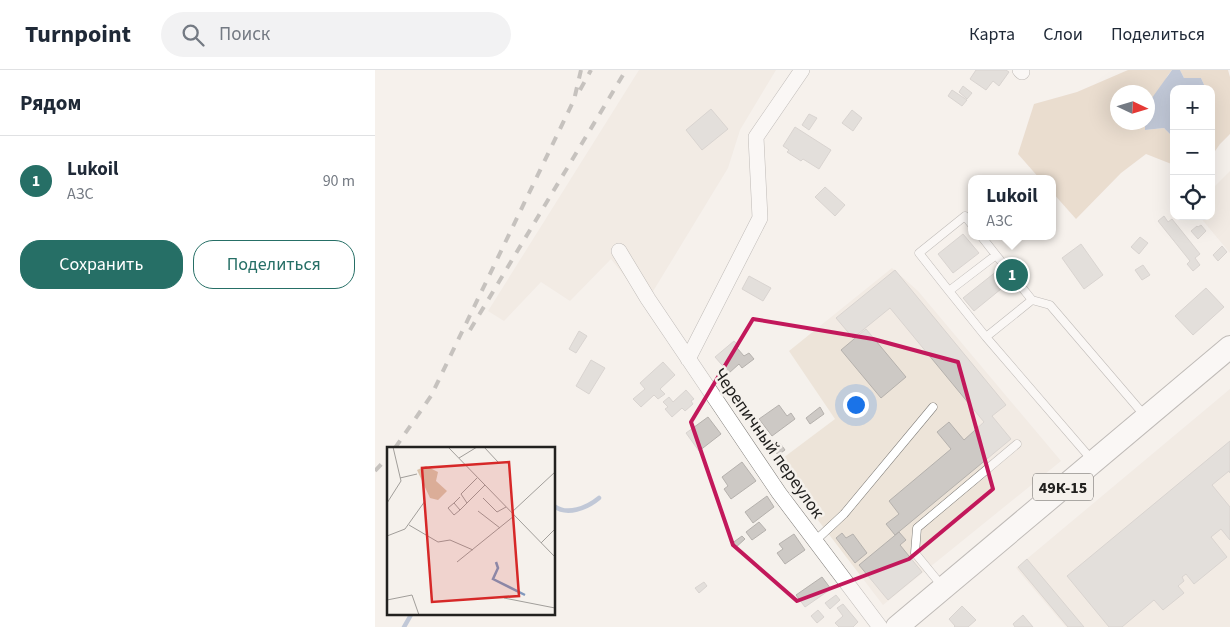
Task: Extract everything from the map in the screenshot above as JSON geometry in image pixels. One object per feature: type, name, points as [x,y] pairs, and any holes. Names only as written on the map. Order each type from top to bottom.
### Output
[{"type":"main road","name":"49К-15","points":[[897,627],[1230,347]]},
{"type":"street","points":[[688,359],[760,218],[756,137],[802,70]]},
{"type":"street","name":"Черепичный переулок","points":[[619,251],[648,299],[779,493],[879,627]]},
{"type":"lane","points":[[968,220],[965,216],[919,253],[986,337],[1094,461]]},
{"type":"lane","points":[[984,240],[1032,300],[1050,305],[1146,418]]},
{"type":"lane","points":[[949,291],[996,255]]},
{"type":"lane","points":[[986,337],[1032,300]]},
{"type":"lane","points":[[815,541],[844,514],[933,406]]},
{"type":"lane","points":[[943,588],[915,554],[917,528],[1017,444]]},
{"type":"highlighted area","points":[[753,319],[873,339],[958,362],[993,489],[909,559],[797,601],[733,545],[691,422]]},
{"type":"shaded area","points":[[639,70],[776,70],[740,130],[728,168],[652,293],[642,298],[611,259],[570,301],[541,282],[504,321],[488,311]]},
{"type":"shaded area","points":[[1128,70],[1172,70],[1155,100],[1155,85],[1110,85],[1110,130],[1155,130],[1164,128],[1170,134],[1170,163],[1146,154],[1121,173],[1076,219],[1056,196],[1056,175],[1036,175],[1018,154],[1034,104],[1077,92]]},
{"type":"shaded area","points":[[1180,70],[1228,70],[1230,77],[1230,134],[1215,151],[1215,85],[1204,85],[1201,78],[1184,78]]},
{"type":"shaded area","points":[[1230,171],[1230,253],[1202,220],[1215,220],[1215,186]]},
{"type":"shaded area","points":[[892,268],[918,291],[1061,461],[883,605],[775,464],[835,419],[789,351]]},
{"type":"shaded area","points":[[1230,389],[1230,627],[1066,627],[1016,568]]},
{"type":"water","points":[[1172,70],[1180,70],[1184,78],[1201,78],[1204,85],[1170,85],[1170,134],[1164,128],[1155,129],[1155,94]]},
{"type":"building","points":[[976,70],[1006,70],[1009,72],[999,86],[993,81],[986,90],[970,79]]},
{"type":"building","points":[[963,86],[972,93],[967,99],[959,92]]},
{"type":"building","points":[[952,90],[967,100],[962,106],[948,96]]},
{"type":"building","points":[[711,109],[728,129],[702,150],[686,130]]},
{"type":"building","points":[[852,110],[862,118],[853,131],[842,123]]},
{"type":"building","points":[[809,114],[817,118],[809,130],[802,125]]},
{"type":"building","points":[[795,127],[831,150],[819,169],[803,159],[801,161],[787,152],[789,150],[783,146]]},
{"type":"building","points":[[825,187],[845,205],[835,216],[815,197]]},
{"type":"building","points":[[1164,216],[1168,222],[1173,220],[1200,254],[1195,258],[1200,265],[1193,271],[1187,264],[1190,261],[1158,221]]},
{"type":"building","points":[[1201,225],[1206,231],[1198,239],[1191,231]]},
{"type":"building","points":[[963,234],[979,253],[953,273],[938,254]]},
{"type":"building","points":[[1140,237],[1148,243],[1139,254],[1131,247]]},
{"type":"building","points":[[1081,244],[1103,275],[1084,289],[1062,258]]},
{"type":"building","points":[[1222,246],[1227,252],[1218,261],[1213,255]]},
{"type":"building","points":[[1143,265],[1150,275],[1142,280],[1135,270]]},
{"type":"building","points":[[1002,267],[1012,280],[974,311],[963,298]]},
{"type":"building","points":[[895,270],[1006,405],[992,416],[1011,439],[895,535],[886,524],[899,514],[889,501],[951,449],[937,432],[949,422],[964,440],[984,422],[890,308],[853,338],[836,318]]},
{"type":"building","points":[[749,276],[771,288],[763,301],[742,289]]},
{"type":"building","points":[[1206,288],[1224,307],[1193,335],[1175,316]]},
{"type":"building","points":[[866,329],[906,377],[881,398],[841,350]]},
{"type":"building","points":[[579,331],[587,336],[576,353],[569,349]]},
{"type":"building","points":[[734,341],[744,356],[749,353],[754,359],[742,368],[739,364],[729,373],[715,357]]},
{"type":"building","points":[[591,360],[605,368],[589,394],[576,386]]},
{"type":"building","points":[[663,362],[675,375],[660,389],[665,394],[658,399],[654,395],[641,407],[633,399],[645,389],[640,383]]},
{"type":"building","points":[[686,390],[694,399],[691,401],[693,404],[685,411],[682,408],[672,417],[665,409],[668,407],[663,402],[669,397],[673,402]]},
{"type":"building","points":[[779,405],[787,416],[791,413],[795,419],[772,436],[759,419]]},
{"type":"building","points":[[820,407],[824,414],[810,424],[806,418]]},
{"type":"building","points":[[708,417],[721,434],[699,451],[686,433]]},
{"type":"building","points":[[1230,441],[1230,473],[1229,471],[1212,485],[1230,507],[1230,540],[1221,529],[1211,537],[1227,557],[1194,584],[1186,574],[1182,577],[1184,581],[1178,586],[1184,593],[1163,610],[1154,600],[1122,627],[1109,627],[1067,576]]},
{"type":"building","points":[[780,443],[785,450],[778,455],[773,448]]},
{"type":"building","points":[[742,462],[756,481],[731,499],[724,489],[728,486],[722,477]]},
{"type":"building","points":[[767,496],[774,507],[753,523],[745,512]]},
{"type":"building","points":[[759,522],[766,530],[752,540],[746,532]]},
{"type":"building","points":[[899,532],[906,540],[900,545],[922,572],[888,600],[859,565]]},
{"type":"building","points":[[842,533],[846,538],[853,534],[867,553],[855,563],[836,538]]},
{"type":"building","points":[[794,534],[805,550],[785,564],[777,553],[783,549],[779,544]]},
{"type":"building","points":[[742,536],[745,539],[735,548],[731,544]]},
{"type":"building","points":[[1027,559],[1084,627],[1068,627],[1018,567]]},
{"type":"building","points":[[822,577],[831,589],[805,607],[796,595]]},
{"type":"building","points":[[704,582],[707,586],[699,593],[695,588]]},
{"type":"building","points":[[836,595],[840,600],[830,609],[825,603]]},
{"type":"building","points":[[843,604],[858,622],[853,627],[839,627],[835,623],[843,616],[837,608]]},
{"type":"building","points":[[962,606],[976,620],[968,627],[954,627],[949,619]]},
{"type":"building","points":[[818,610],[824,617],[817,623],[811,616]]},
{"type":"building","points":[[1023,615],[1033,627],[1015,627],[1013,624]]},
{"type":"waterway","points":[[555,507],[565,510],[583,508],[599,498]]},
{"type":"waterway","points":[[404,627],[411,614]]},
{"type":"railway","points":[[396,447],[431,396],[574,100],[581,70]]},
{"type":"railway","points":[[580,90],[591,70]]},
{"type":"railway","points":[[470,330],[626,70]]},
{"type":"railway","points":[[375,471],[387,458]]},
{"type":"place","name":"Lukoil","points":[[1012,275]]}]
